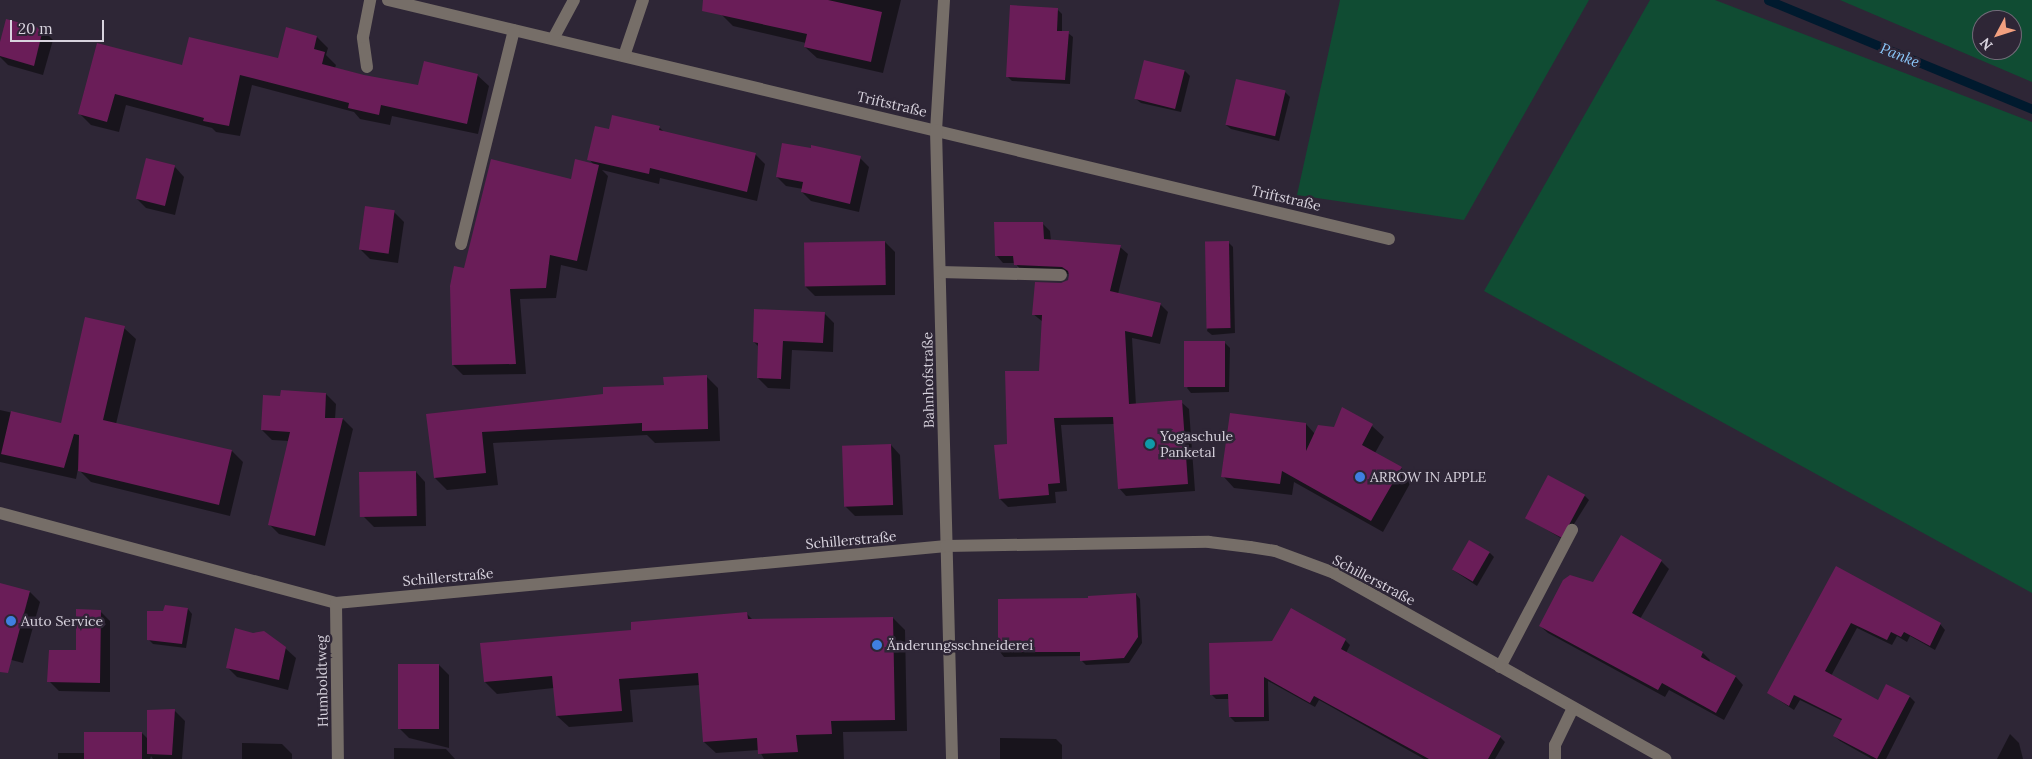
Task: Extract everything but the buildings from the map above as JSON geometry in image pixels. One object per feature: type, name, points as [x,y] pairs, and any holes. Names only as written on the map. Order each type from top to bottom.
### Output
[{"type":"street","points":[[367,67],[363,36],[370,0]]},
{"type":"street","name":"Triftstraße","points":[[388,0],[1389,239]]},
{"type":"street","points":[[553,39],[574,0]]},
{"type":"street","points":[[624,56],[643,0]]},
{"type":"street","name":"Bahnhofstraße","points":[[944,0],[936,130],[952,759]]},
{"type":"street","points":[[461,244],[514,30]]},
{"type":"street","points":[[940,272],[1061,275]]},
{"type":"street","name":"Schillerstraße","points":[[0,513],[336,603],[946,546],[1209,542],[1275,551],[1334,573],[1665,759]]},
{"type":"street","points":[[1500,667],[1572,530]]},
{"type":"street","name":"Humboldtweg","points":[[336,603],[338,759]]},
{"type":"street","points":[[1555,759],[1555,745],[1572,708]]},
{"type":"green space","points":[[1340,0],[1589,0],[1464,220],[1297,195]]},
{"type":"green space","points":[[1650,0],[1715,0],[2032,122],[2032,593],[1484,291]]},
{"type":"green space","points":[[1840,0],[2032,0],[2032,82],[1980,60],[2022,60],[2022,10],[1972,10],[1972,56]]},
{"type":"waterway","name":"Panke","points":[[1768,0],[2032,109]]},
{"type":"place","name":"Yogaschule Panketal","points":[[1150,444]]},
{"type":"place","name":"ARROW IN APPLE","points":[[1360,477]]},
{"type":"place","name":"Auto Service","points":[[11,621]]},
{"type":"place","name":"Änderungsschneiderei","points":[[877,645]]}]
